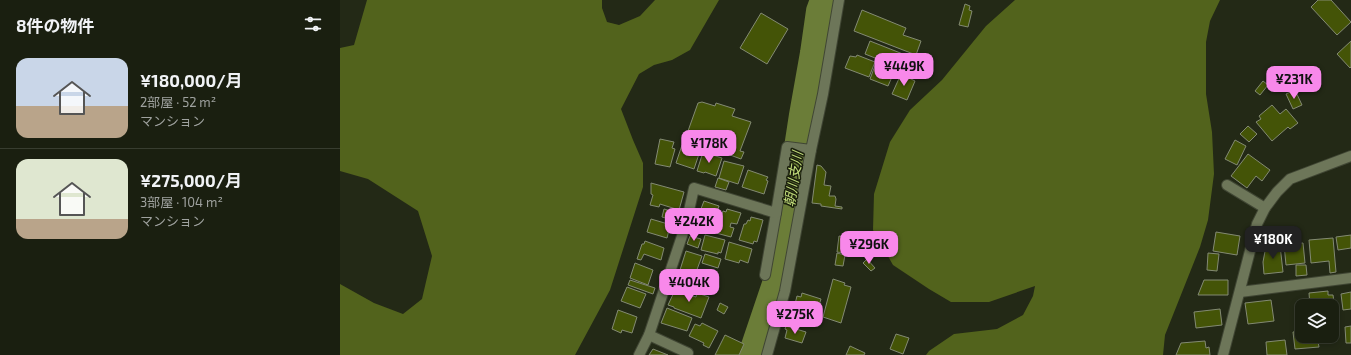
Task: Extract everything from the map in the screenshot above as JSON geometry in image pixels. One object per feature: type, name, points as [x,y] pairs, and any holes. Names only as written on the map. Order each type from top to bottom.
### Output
[{"type":"street","points":[[767,355],[785,291],[810,150],[823,94],[839,0]]},
{"type":"street","points":[[765,275],[787,147],[810,150]]},
{"type":"street","points":[[1224,355],[1257,224],[1265,208],[1277,192],[1290,179],[1351,156]]},
{"type":"street","points":[[1227,185],[1265,208]]},
{"type":"street","points":[[639,355],[649,335],[686,224],[694,188],[776,213]]},
{"type":"street","points":[[1240,292],[1351,278]]},
{"type":"street","points":[[649,335],[688,353]]},
{"type":"green space","points":[[367,0],[602,0],[602,8],[607,22],[619,25],[640,16],[655,0],[719,0],[690,50],[672,60],[654,65],[639,74],[621,109],[643,163],[643,187],[610,290],[575,355],[340,355],[340,284],[374,303],[403,314],[422,299],[432,256],[418,211],[368,179],[340,171],[340,48],[354,45]]},
{"type":"green space","points":[[1015,0],[1220,0],[1210,21],[1206,42],[1206,94],[1212,132],[1214,174],[1208,220],[1200,247],[1165,335],[1163,355],[926,355],[929,351],[954,334],[997,329],[1023,315],[1033,296],[1035,286],[989,302],[951,302],[893,265],[873,230],[874,194],[890,142],[910,110],[942,80],[986,26]]},
{"type":"building","points":[[1318,0],[1331,0],[1351,22],[1337,35],[1311,7]]},
{"type":"building","points":[[965,4],[970,6],[969,10],[972,11],[968,27],[959,25]]},
{"type":"building","points":[[862,10],[906,28],[903,35],[921,41],[916,55],[854,31]]},
{"type":"building","points":[[761,13],[788,29],[767,64],[740,48]]},
{"type":"building","points":[[870,41],[913,58],[908,71],[865,54]]},
{"type":"building","points":[[1351,41],[1351,67],[1350,68],[1337,54]]},
{"type":"building","points":[[857,55],[875,62],[869,77],[845,68],[850,56],[856,57]]},
{"type":"building","points":[[918,57],[922,59],[921,61],[926,63],[922,76],[917,74],[920,65],[915,64]]},
{"type":"building","points":[[876,63],[895,70],[888,86],[870,79]]},
{"type":"building","points":[[901,74],[915,81],[907,100],[892,94]]},
{"type":"building","points":[[1263,81],[1268,85],[1260,95],[1255,91]]},
{"type":"building","points":[[1295,90],[1302,105],[1293,109],[1286,94]]},
{"type":"building","points":[[702,102],[715,106],[716,103],[735,109],[732,116],[751,122],[740,151],[744,152],[741,159],[689,140],[692,132],[688,131],[698,103]]},
{"type":"building","points":[[1272,105],[1280,114],[1286,109],[1298,123],[1290,129],[1288,127],[1272,141],[1256,122],[1261,119],[1259,116]]},
{"type":"building","points":[[1248,126],[1257,134],[1249,142],[1240,134]]},
{"type":"building","points":[[660,139],[674,142],[672,148],[675,149],[670,167],[655,164]]},
{"type":"building","points":[[1235,140],[1246,146],[1237,165],[1225,159]]},
{"type":"building","points":[[682,145],[700,151],[694,169],[676,163]]},
{"type":"building","points":[[703,152],[722,158],[716,176],[697,171]]},
{"type":"building","points":[[1248,154],[1270,170],[1262,181],[1256,176],[1247,188],[1231,176]]},
{"type":"building","points":[[724,161],[744,166],[738,184],[719,178]]},
{"type":"building","points":[[817,165],[821,166],[826,172],[824,185],[831,186],[829,196],[835,196],[835,206],[842,207],[842,209],[812,203]]},
{"type":"building","points":[[748,170],[768,177],[766,180],[768,181],[764,194],[742,187]]},
{"type":"building","points":[[718,178],[729,182],[726,190],[715,187]]},
{"type":"building","points":[[651,183],[684,192],[679,210],[660,204],[659,207],[650,205],[653,195],[651,194]]},
{"type":"building","points":[[704,201],[719,206],[711,228],[696,222]]},
{"type":"building","points":[[664,209],[675,212],[673,220],[662,217]]},
{"type":"building","points":[[727,209],[741,213],[737,224],[731,223],[730,227],[734,228],[731,237],[716,233],[723,211],[726,212]]},
{"type":"building","points":[[751,217],[763,220],[757,242],[754,241],[753,244],[739,240],[744,224],[746,224],[748,220],[750,221]]},
{"type":"building","points":[[651,219],[668,224],[667,229],[669,230],[667,238],[647,232]]},
{"type":"building","points":[[1216,232],[1240,236],[1237,255],[1213,251]]},
{"type":"building","points":[[705,235],[725,240],[721,253],[718,252],[718,254],[701,250]]},
{"type":"building","points":[[1351,235],[1351,248],[1338,250],[1336,237]]},
{"type":"building","points":[[690,236],[701,239],[698,248],[687,244]]},
{"type":"building","points":[[839,236],[859,239],[865,251],[864,256],[837,252]]},
{"type":"building","points":[[1333,238],[1336,272],[1330,273],[1329,261],[1311,263],[1309,240]]},
{"type":"building","points":[[645,241],[664,248],[661,260],[644,254],[641,260],[637,259],[642,244],[644,244]]},
{"type":"building","points":[[729,242],[752,249],[748,263],[740,260],[739,263],[725,259]]},
{"type":"building","points":[[1303,243],[1305,263],[1286,265],[1284,244]]},
{"type":"building","points":[[1280,245],[1283,272],[1264,274],[1263,262],[1266,246]]},
{"type":"building","points":[[686,251],[702,256],[695,275],[680,270]]},
{"type":"building","points":[[837,253],[845,255],[843,266],[835,265]]},
{"type":"building","points":[[1208,253],[1219,254],[1217,271],[1207,270]]},
{"type":"building","points":[[705,254],[721,259],[718,268],[702,263]]},
{"type":"building","points":[[867,259],[875,268],[871,271],[863,263]]},
{"type":"building","points":[[635,263],[653,270],[648,285],[630,278]]},
{"type":"building","points":[[1296,265],[1306,265],[1307,275],[1296,276]]},
{"type":"building","points":[[833,279],[845,283],[844,285],[851,287],[841,323],[823,317]]},
{"type":"building","points":[[630,280],[655,288],[653,294],[628,285]]},
{"type":"building","points":[[1204,280],[1228,280],[1228,295],[1198,295]]},
{"type":"building","points":[[627,287],[646,294],[640,308],[621,301]]},
{"type":"building","points":[[676,288],[696,297],[697,293],[709,297],[701,318],[668,305]]},
{"type":"building","points":[[1328,291],[1328,295],[1333,295],[1334,299],[1309,299],[1309,293]]},
{"type":"building","points":[[1351,292],[1351,309],[1343,310],[1341,294]]},
{"type":"building","points":[[802,293],[821,299],[815,318],[793,312],[797,296],[801,297]]},
{"type":"building","points":[[1271,300],[1274,321],[1248,324],[1245,303]]},
{"type":"building","points":[[720,303],[728,307],[724,314],[717,310]]},
{"type":"building","points":[[667,308],[692,318],[687,331],[661,323]]},
{"type":"building","points":[[1220,309],[1222,325],[1196,328],[1194,312]]},
{"type":"building","points":[[618,310],[637,317],[632,333],[622,330],[621,333],[612,329]]},
{"type":"building","points":[[702,323],[718,331],[709,348],[703,345],[704,343],[689,336],[695,324],[700,326]]},
{"type":"building","points":[[786,326],[806,332],[802,343],[785,338],[787,330],[785,329]]},
{"type":"building","points":[[1351,326],[1351,343],[1346,343],[1345,327]]},
{"type":"building","points":[[1293,332],[1295,332],[1295,343],[1318,343],[1319,347],[1295,349]]},
{"type":"building","points":[[896,334],[909,338],[903,354],[890,349]]},
{"type":"building","points":[[725,335],[744,344],[739,355],[715,355]]},
{"type":"building","points":[[1285,340],[1287,355],[1267,355],[1266,342]]},
{"type":"building","points":[[1205,341],[1206,348],[1209,347],[1210,355],[1176,355],[1181,343]]},
{"type":"building","points":[[850,346],[865,353],[864,355],[846,355]]},
{"type":"building","points":[[653,349],[668,355],[649,355]]},
{"type":"waterway","name":"朝川支川","points":[[751,355],[777,278],[819,11],[823,0]]}]
